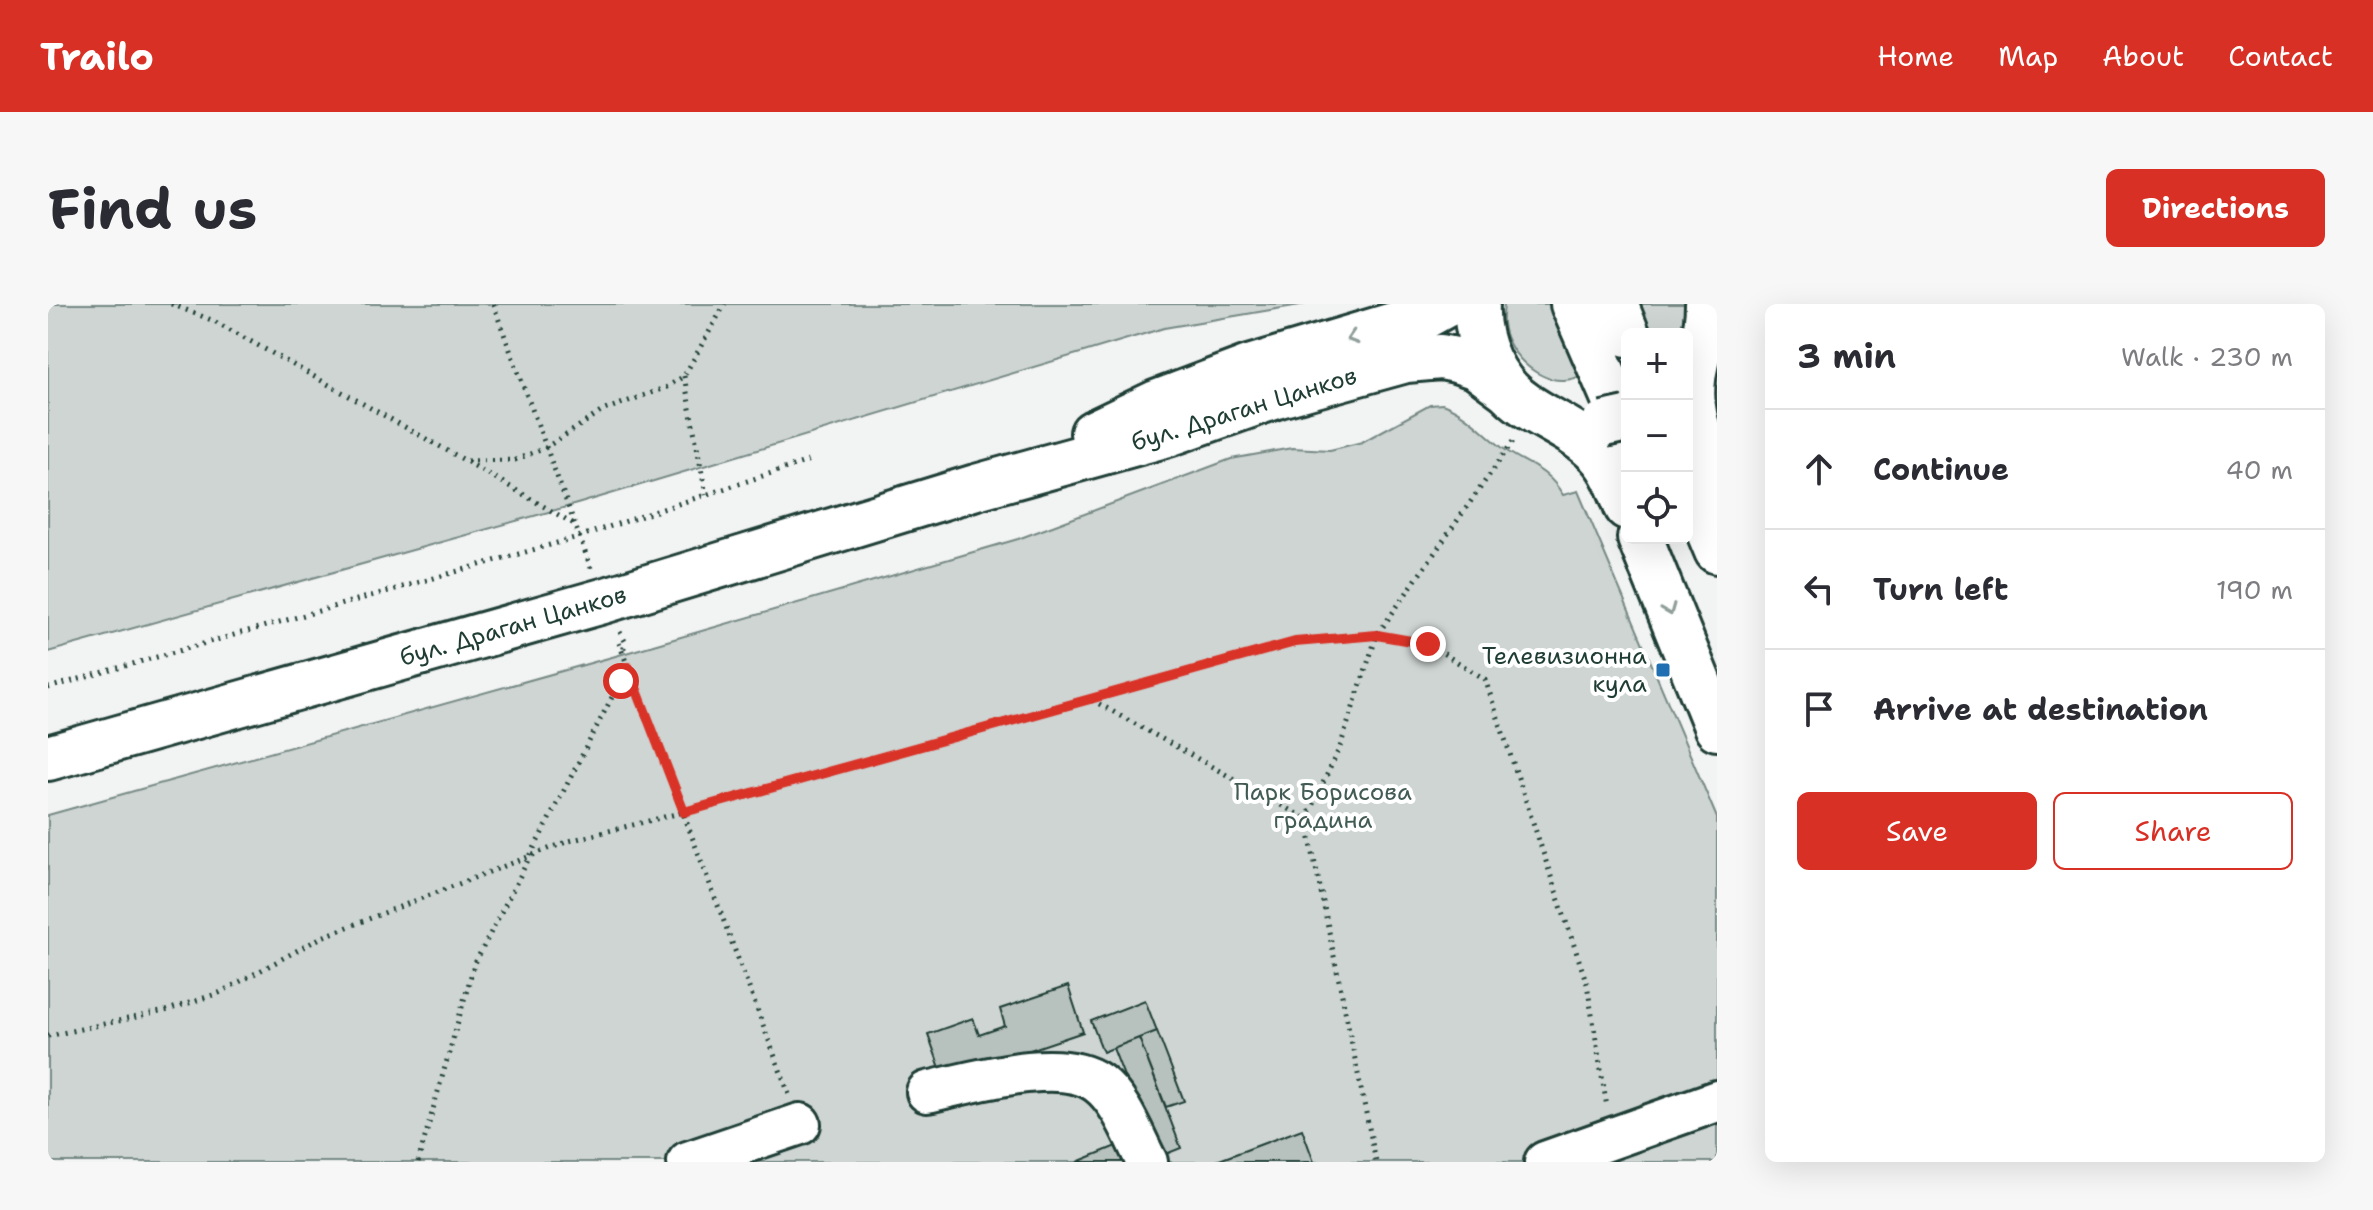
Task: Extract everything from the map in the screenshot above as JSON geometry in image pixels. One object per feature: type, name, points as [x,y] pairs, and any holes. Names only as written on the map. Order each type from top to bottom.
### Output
[{"type":"main road","name":"бул. Драган Цанков","points":[[976,487],[1156,403],[1249,368],[1427,315],[1447,304]]},
{"type":"main road","points":[[1477,304],[1479,336],[1487,358],[1522,410],[1572,423],[1619,424],[1573,304]]},
{"type":"main road","points":[[1615,304],[1625,328]]},
{"type":"main road","points":[[1703,335],[1690,394],[1693,416],[1717,478]]},
{"type":"main road","name":"бул. Драган Цанков","points":[[48,758],[588,605],[976,487],[1168,434],[1279,395],[1406,360],[1441,357],[1477,367],[1522,410],[1600,455],[1621,492]]},
{"type":"main road","points":[[1693,493],[1717,551]]},
{"type":"main road","points":[[1642,544],[1717,728]]},
{"type":"main road","points":[[1674,544],[1717,649]]},
{"type":"lane","points":[[927,1092],[1028,1071],[1076,1073],[1098,1083],[1118,1106],[1147,1162]]},
{"type":"lane","points":[[1545,1162],[1717,1101]]},
{"type":"lane","points":[[688,1162],[800,1124]]},
{"type":"path","points":[[171,304],[214,321],[574,524],[493,304]]},
{"type":"path","points":[[466,461],[515,460],[545,448],[604,410],[667,387],[684,376],[725,304]]},
{"type":"path","points":[[684,376],[706,495]]},
{"type":"path","points":[[1376,1162],[1306,819],[1340,747],[1377,635],[1522,410]]},
{"type":"path","points":[[48,688],[578,537],[808,461]]},
{"type":"path","points":[[48,1036],[165,1011],[219,993],[322,937],[569,841],[684,812],[1295,642],[1377,635],[1428,644],[1485,679],[1587,984],[1612,1138]]},
{"type":"path","points":[[619,643],[800,1124]]},
{"type":"path","points":[[418,1162],[474,965],[628,667]]},
{"type":"path","points":[[1091,699],[1306,819]]},
{"type":"green space","points":[[48,304],[1306,304],[1164,328],[577,504],[48,652]]},
{"type":"green space","points":[[1504,304],[1554,304],[1583,376],[1553,379],[1524,363],[1505,334]]},
{"type":"green space","points":[[1633,304],[1691,304],[1690,316],[1681,328],[1643,328]]},
{"type":"green space","name":"Парк Борисова градина","points":[[1442,404],[1550,478],[1563,495],[1578,491],[1717,818],[1717,1162],[48,1162],[48,815],[1018,539],[1231,459],[1292,448],[1330,450],[1362,442],[1430,405]]},
{"type":"building","points":[[1068,986],[1083,1032],[944,1079],[928,1034],[973,1018],[979,1035],[1005,1026],[1000,1009]]},
{"type":"building","points":[[1145,1000],[1157,1031],[1103,1052],[1091,1021]]},
{"type":"building","points":[[1157,1031],[1184,1101],[1166,1107],[1139,1038]]},
{"type":"building","points":[[1139,1038],[1181,1148],[1156,1158],[1113,1048]]},
{"type":"building","points":[[1302,1129],[1314,1162],[1214,1162]]},
{"type":"building","points":[[1121,1144],[1128,1162],[1077,1162]]},
{"type":"place","name":"Телевизионна кула","points":[[1663,670]]},
{"type":"route","points":[[621,681],[628,667],[684,812],[1295,642],[1377,635],[1428,644]]}]
